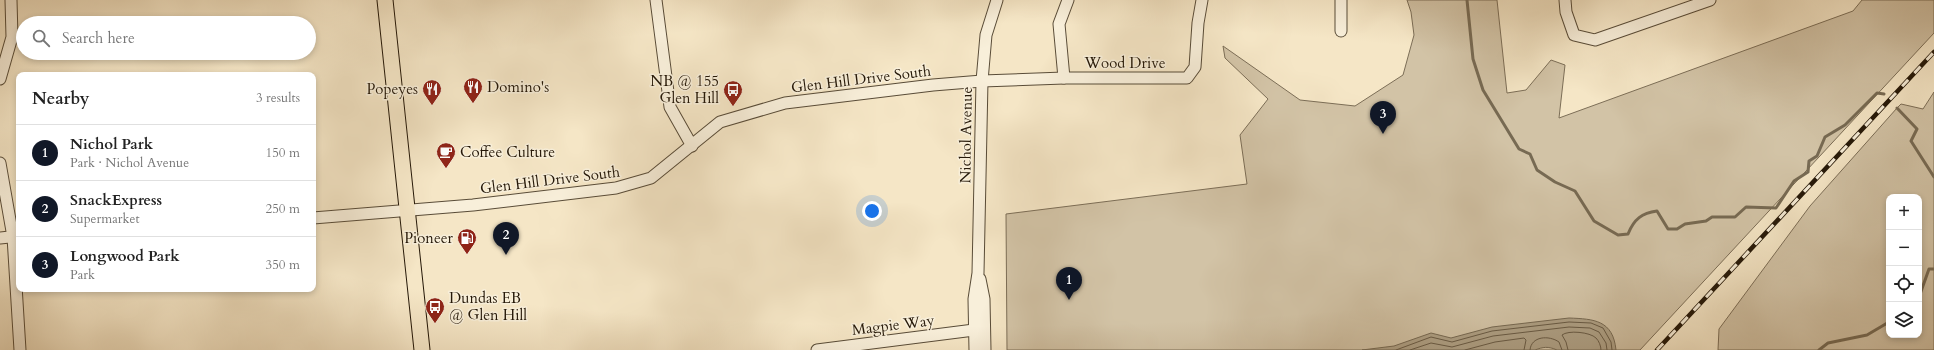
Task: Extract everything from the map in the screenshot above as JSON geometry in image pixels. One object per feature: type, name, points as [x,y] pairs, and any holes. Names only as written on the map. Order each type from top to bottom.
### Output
[{"type":"main road","points":[[384,0],[422,350]]},
{"type":"street","points":[[0,79],[12,37],[12,0]]},
{"type":"street","points":[[656,0],[670,107],[692,146]]},
{"type":"street","name":"Nichol Avenue","points":[[975,350],[974,299],[978,273],[982,81],[986,35],[997,0]]},
{"type":"street","points":[[1064,78],[1059,24],[1068,0]]},
{"type":"street","name":"Wood Drive","points":[[982,81],[1064,78],[1187,78],[1196,66],[1198,23],[1202,0]]},
{"type":"street","points":[[1341,0],[1341,31]]},
{"type":"street","points":[[1565,0],[1566,12],[1574,35],[1595,40],[1710,0]]},
{"type":"street","name":"Glen Hill Drive South","points":[[316,218],[473,205],[616,188],[652,178],[720,122],[785,103],[933,85],[982,81]]},
{"type":"street","points":[[0,163],[16,236],[0,238]]},
{"type":"street","name":"Nichol Avenue","points":[[978,273],[984,299],[985,350]]},
{"type":"street","points":[[18,292],[20,350]]},
{"type":"street","name":"Magpie Way","points":[[817,350],[974,330]]},
{"type":"shaded area","points":[[1407,0],[1497,0],[1507,93],[1526,90],[1551,60],[1565,65],[1559,118],[1853,11],[1862,0],[1934,0],[1934,33],[1640,350],[1007,350],[1006,214],[1247,184],[1240,135],[1268,99],[1225,58],[1223,46],[1300,100],[1355,106],[1403,75],[1414,35],[1411,12]]},
{"type":"shaded area","points":[[1934,92],[1934,350],[1718,350],[1719,329],[1810,206],[1901,104],[1923,109]]},
{"type":"water","points":[[1569,318],[1586,319],[1601,323],[1611,332],[1616,350],[1557,350],[1546,347],[1535,350],[1362,350],[1394,346],[1431,333],[1451,338],[1492,327]]},
{"type":"waterway","points":[[1467,0],[1473,59],[1483,90],[1519,149],[1530,154],[1537,170],[1555,182],[1575,191],[1594,221],[1618,235],[1628,234],[1633,224],[1639,218],[1647,213],[1657,211],[1668,229],[1677,229],[1685,224],[1706,221],[1712,217],[1735,217],[1746,207],[1776,208],[1794,181],[1808,172],[1809,161],[1817,156],[1825,137],[1845,125],[1877,93],[1884,94]]},
{"type":"waterway","points":[[1897,108],[1917,129],[1911,141],[1934,177]]},
{"type":"waterway","points":[[1922,289],[1929,269],[1934,269]]},
{"type":"waterway","points":[[1819,350],[1828,343],[1867,335],[1886,324]]},
{"type":"railway","points":[[1657,350],[1934,52]]},
{"type":"place","name":"Domino's","points":[[473,104]]},
{"type":"place","name":"Popeyes","points":[[432,106]]},
{"type":"place","name":"NB @ 155 Glen Hill","points":[[733,107]]},
{"type":"place","name":"Longwood Park","points":[[1383,134]]},
{"type":"place","name":"Coffee Culture","points":[[446,169]]},
{"type":"place","name":"Pioneer","points":[[467,255]]},
{"type":"place","name":"SnackExpress","points":[[506,255]]},
{"type":"place","name":"Nichol Park","points":[[1069,300]]},
{"type":"place","name":"Dundas EB @ Glen Hill","points":[[435,324]]}]
